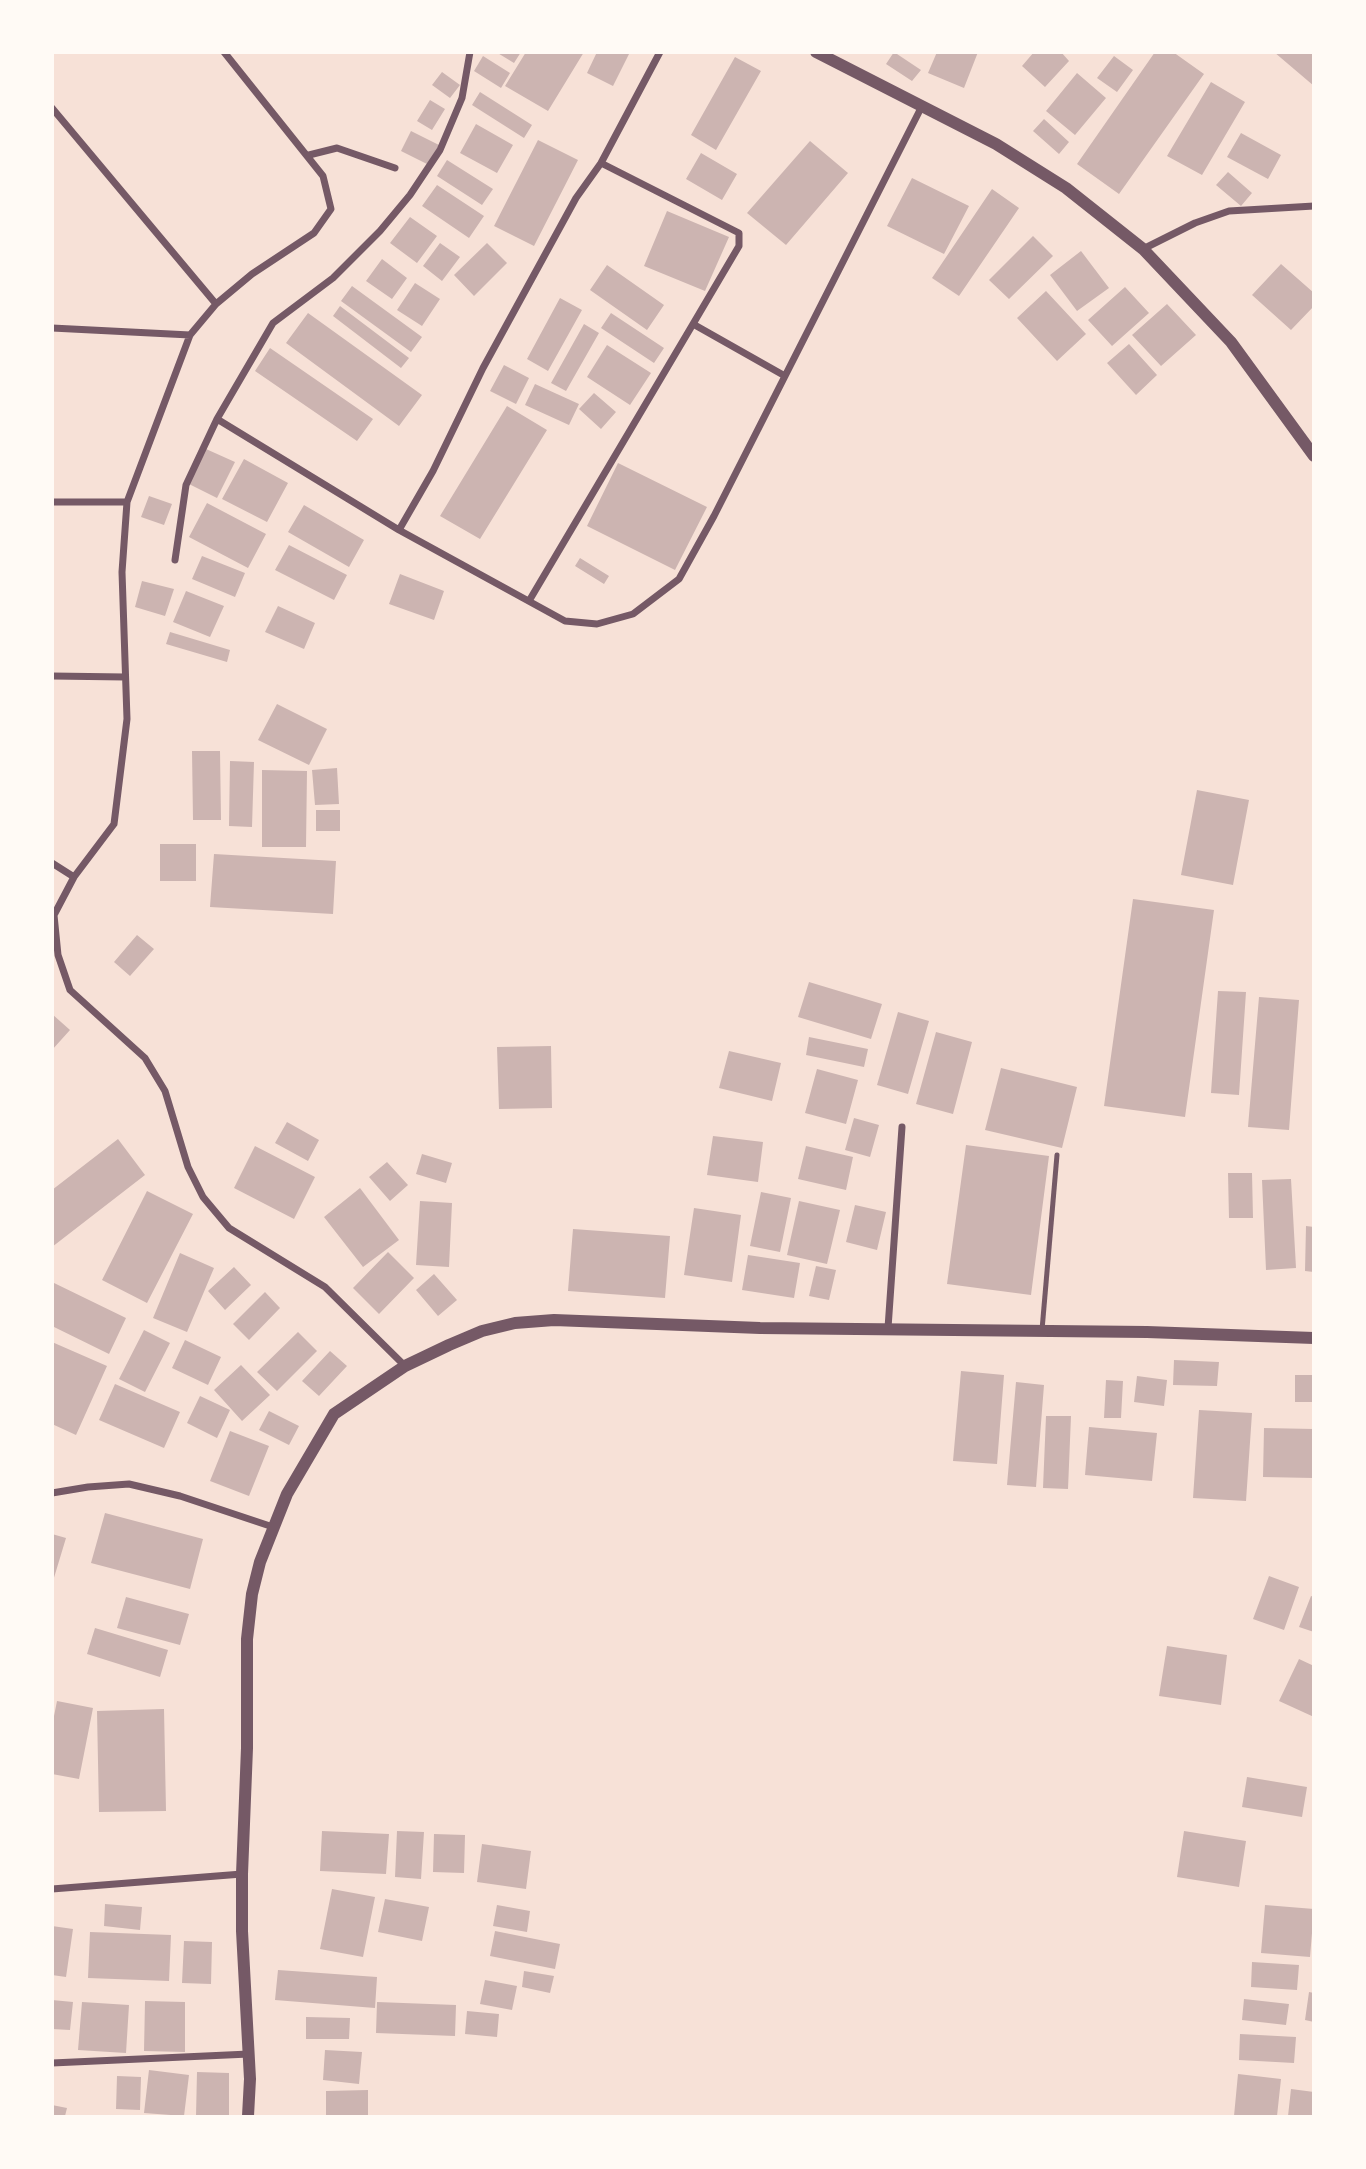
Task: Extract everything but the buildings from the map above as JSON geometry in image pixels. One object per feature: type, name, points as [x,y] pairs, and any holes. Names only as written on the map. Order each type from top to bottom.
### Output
[{"type":"street","points":[[224,52],[309,155],[323,176],[331,209],[314,233],[252,274],[216,304],[190,335],[127,502],[122,572],[127,719],[114,824],[74,877],[54,915],[58,955],[70,990],[145,1058],[165,1091],[188,1167],[203,1196],[229,1228],[325,1287],[405,1366]]},
{"type":"street","points":[[175,560],[186,485],[217,419],[273,323],[333,278],[380,231],[410,195],[440,149],[462,98],[470,52]]},
{"type":"street","points":[[399,530],[433,471],[483,368],[576,198],[601,163],[660,52]]},
{"type":"street","points":[[816,52],[996,144],[1066,188],[1143,249],[1231,342],[1314,456]]},
{"type":"street","points":[[217,419],[399,530],[565,621],[597,624],[633,614],[679,579],[714,516],[922,106]]},
{"type":"street","points":[[52,108],[216,304]]},
{"type":"street","points":[[309,155],[337,148],[396,168]]},
{"type":"street","points":[[529,601],[739,246],[739,233],[601,163]]},
{"type":"street","points":[[1143,249],[1195,223],[1229,211],[1314,206]]},
{"type":"street","points":[[693,324],[785,376]]},
{"type":"street","points":[[52,328],[190,335]]},
{"type":"street","points":[[52,502],[127,502]]},
{"type":"street","points":[[52,676],[125,677]]},
{"type":"street","points":[[52,863],[74,877]]},
{"type":"street","points":[[888,1328],[902,1126]]},
{"type":"street","points":[[248,2116],[250,2079],[242,1931],[242,1874],[247,1748],[247,1639],[252,1594],[273,1527],[287,1494],[334,1414],[405,1366],[482,1331],[515,1323],[554,1320],[773,1329],[1042,1330],[1314,1338]]},
{"type":"street","points":[[52,1493],[129,1484],[180,1496],[273,1527]]},
{"type":"street","points":[[52,1889],[242,1874]]},
{"type":"street","points":[[52,2063],[248,2054]]},
{"type":"lane","points":[[1042,1330],[1057,1155]]}]
